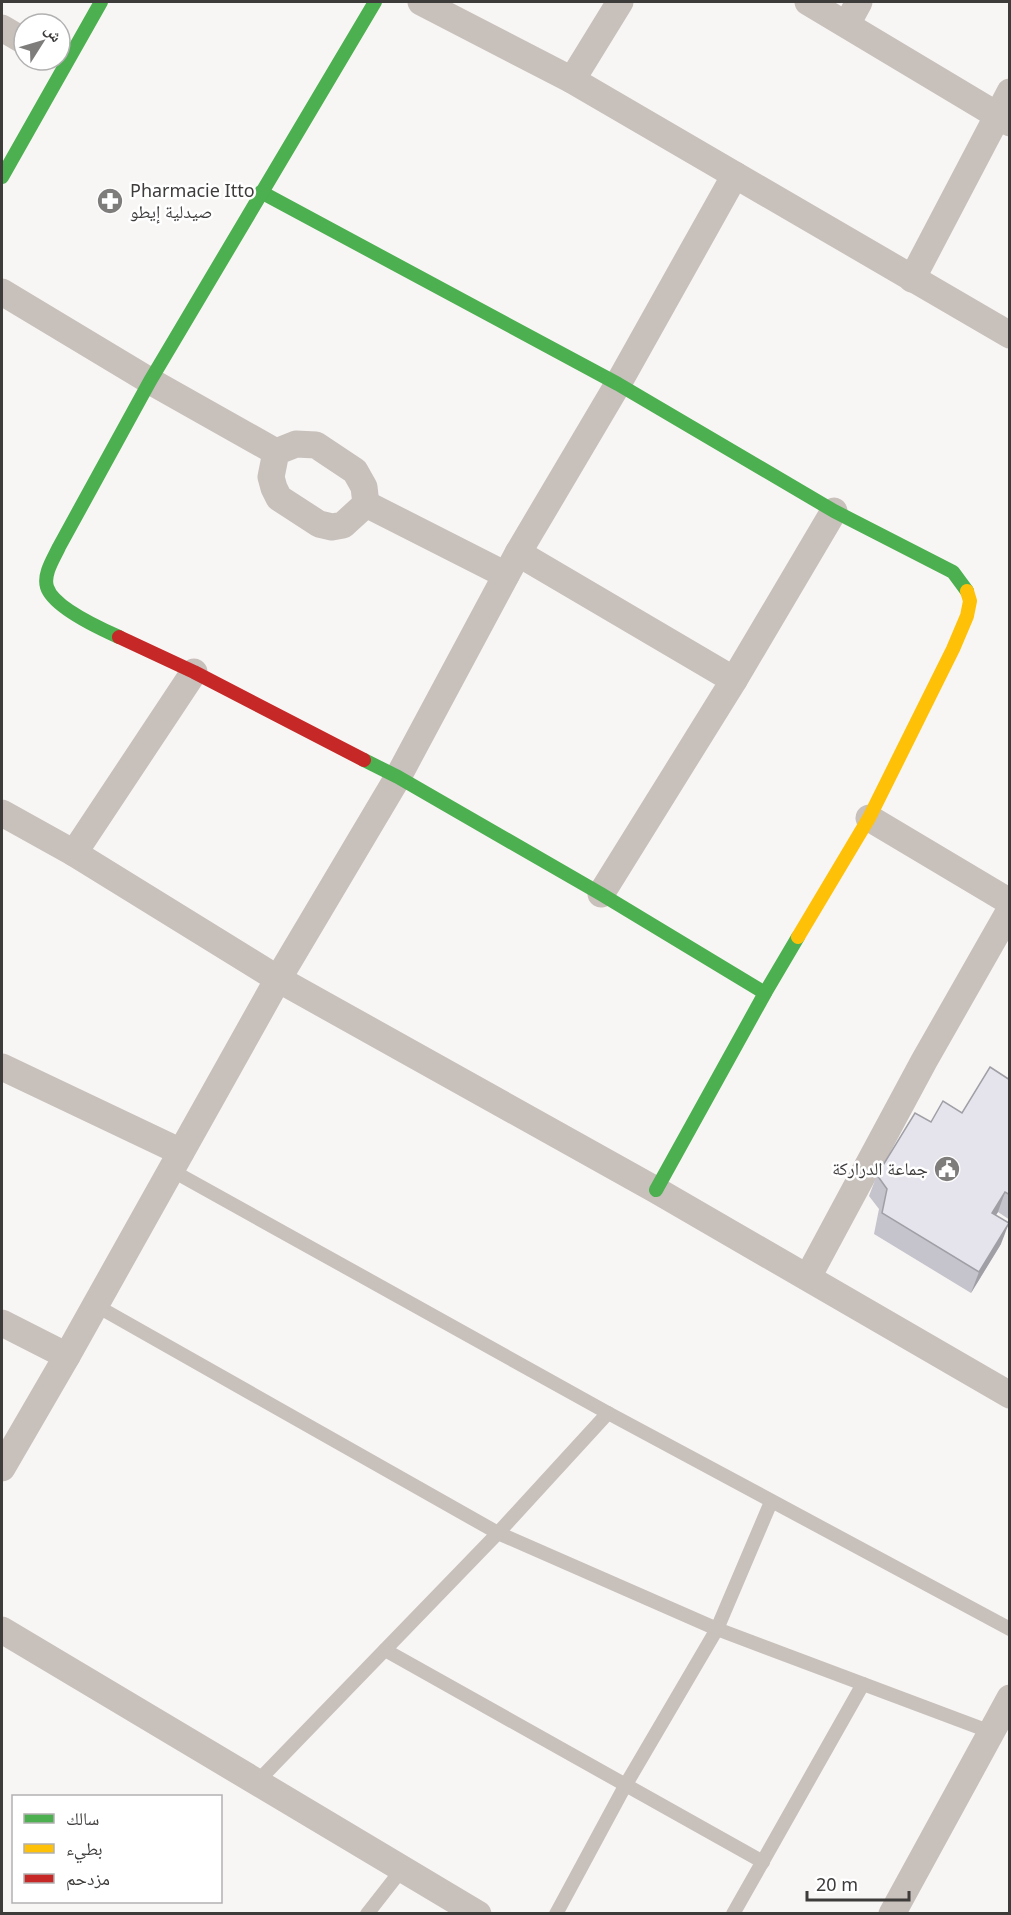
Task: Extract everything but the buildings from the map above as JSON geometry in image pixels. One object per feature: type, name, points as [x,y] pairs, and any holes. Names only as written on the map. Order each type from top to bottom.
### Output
[{"type":"street","points":[[72,47],[102,2]]},
{"type":"street","points":[[375,2],[150,381],[59,547],[47,574],[47,587],[57,602],[90,624],[194,672],[398,777],[601,894],[765,993]]},
{"type":"street","points":[[421,2],[572,80],[1010,335]]},
{"type":"street","points":[[572,80],[620,2]]},
{"type":"street","points":[[808,2],[853,13],[1003,119]]},
{"type":"street","points":[[2,177],[57,72]]},
{"type":"street","points":[[912,279],[1003,119],[1010,92]]},
{"type":"street","points":[[2,1468],[278,979],[398,777],[512,564],[618,384],[735,175]]},
{"type":"street","points":[[261,192],[618,384],[834,511],[953,572],[966,588],[970,601],[967,616],[953,649],[869,818],[765,993],[656,1190]]},
{"type":"street","points":[[2,292],[150,381],[276,452]]},
{"type":"street","points":[[276,452],[296,444],[316,445],[355,471],[364,487],[366,504]]},
{"type":"street","points":[[276,452],[272,477],[279,498],[319,524],[332,527],[343,525],[366,504]]},
{"type":"street","points":[[366,504],[512,564],[734,680]]},
{"type":"street","points":[[601,894],[734,680],[834,511]]},
{"type":"street","points":[[75,853],[194,672]]},
{"type":"street","points":[[2,813],[75,853],[278,979],[656,1190],[1010,1395]]},
{"type":"street","points":[[869,818],[1010,902]]},
{"type":"street","points":[[808,1277],[924,1061],[1010,910]]},
{"type":"street","points":[[2,1067],[176,1161]]},
{"type":"street","points":[[2,1323],[67,1356]]},
{"type":"street","points":[[2,1630],[478,1914]]},
{"type":"street","points":[[892,1914],[1010,1698]]},
{"type":"lane","points":[[176,1161],[608,1413],[1010,1629]]},
{"type":"lane","points":[[95,1305],[498,1533],[717,1629],[991,1732]]},
{"type":"lane","points":[[257,1782],[498,1533],[608,1413]]},
{"type":"lane","points":[[556,1914],[625,1786],[717,1629],[771,1502]]},
{"type":"lane","points":[[384,1650],[763,1862]]},
{"type":"lane","points":[[733,1914],[863,1684]]},
{"type":"lane","points":[[367,1914],[402,1868]]},
{"type":"traffic: fast","points":[[2,177],[101,2]]},
{"type":"traffic: fast","points":[[119,637],[78,617],[51,595],[46,582],[50,566],[150,381],[375,2]]},
{"type":"traffic: fast","points":[[261,192],[618,384],[834,511],[953,572],[967,591]]},
{"type":"traffic: fast","points":[[364,760],[398,777],[601,894],[765,993]]},
{"type":"traffic: fast","points":[[656,1190],[798,937]]},
{"type":"traffic: slow","points":[[798,937],[869,818],[953,649],[967,616],[970,601],[967,591]]},
{"type":"traffic: jam","points":[[119,637],[194,672],[364,760]]},
{"type":"place","name":"Pharmacie Itto صيدلية إيطو","points":[[110,201]]},
{"type":"place","name":"جماعة الدراركة","points":[[947,1169]]}]
